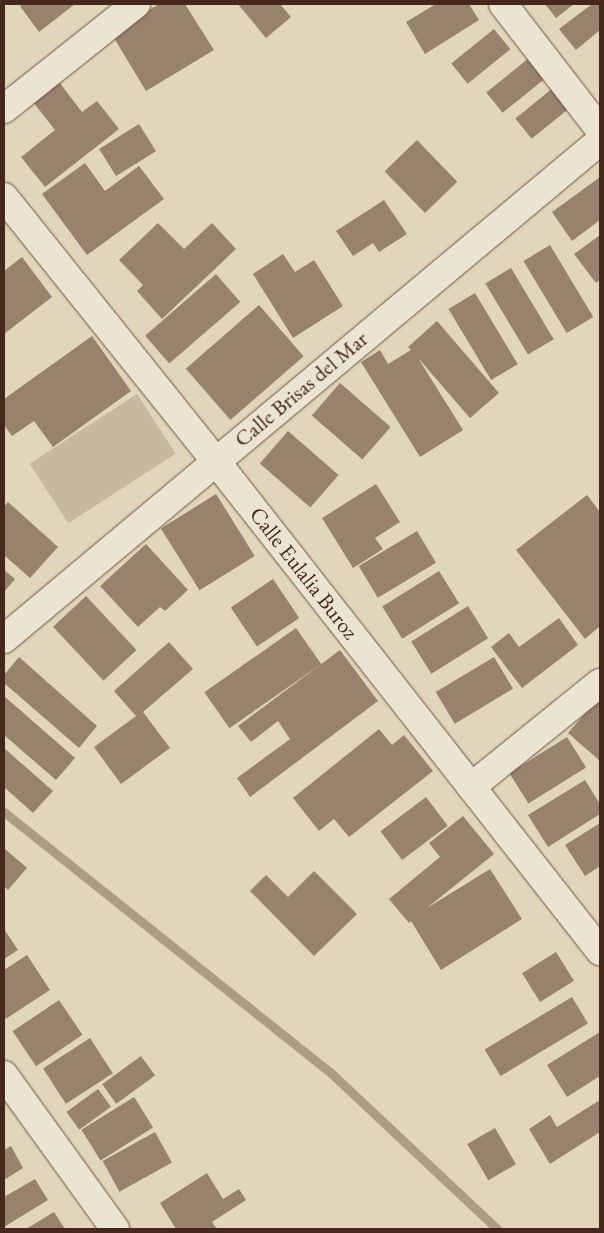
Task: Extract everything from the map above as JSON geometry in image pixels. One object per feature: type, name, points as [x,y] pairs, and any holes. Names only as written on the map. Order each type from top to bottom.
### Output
[{"type":"street","points":[[4,109],[136,4]]},
{"type":"street","points":[[503,4],[600,130]]},
{"type":"street","name":"Calle Brisas del Mar","points":[[4,639],[215,460],[600,141]]},
{"type":"street","name":"Calle Eulalia Buroz","points":[[4,197],[215,460],[600,951]]},
{"type":"street","points":[[471,786],[600,683]]},
{"type":"street","points":[[4,1075],[115,1229]]},
{"type":"shaded area","points":[[137,394],[176,454],[68,523],[30,464]]},
{"type":"building","points":[[23,4],[75,4],[39,32],[20,6]]},
{"type":"building","points":[[159,4],[185,4],[214,50],[146,91],[111,33]]},
{"type":"building","points":[[238,4],[280,4],[291,17],[266,38]]},
{"type":"building","points":[[436,4],[469,4],[479,20],[425,54],[406,22]]},
{"type":"building","points":[[545,4],[574,4],[556,18]]},
{"type":"building","points":[[592,4],[600,4],[600,30],[576,50],[559,29]]},
{"type":"building","points":[[494,29],[510,49],[468,84],[451,64]]},
{"type":"building","points":[[529,58],[545,78],[503,113],[486,93]]},
{"type":"building","points":[[56,78],[82,112],[97,101],[119,129],[45,187],[21,157],[55,130],[30,98]]},
{"type":"building","points":[[558,84],[574,104],[532,139],[515,119]]},
{"type":"building","points":[[139,124],[156,151],[116,176],[99,149]]},
{"type":"building","points":[[417,140],[457,182],[425,213],[385,171]]},
{"type":"building","points":[[85,163],[105,191],[139,166],[164,199],[87,255],[42,194]]},
{"type":"building","points":[[600,177],[600,220],[572,241],[552,212]]},
{"type":"building","points":[[384,200],[407,234],[379,252],[373,243],[353,256],[336,231]]},
{"type":"building","points":[[158,223],[184,249],[212,223],[236,249],[162,319],[137,291],[143,285],[119,260]]},
{"type":"building","points":[[600,235],[600,280],[596,283],[574,254]]},
{"type":"building","points":[[550,245],[593,317],[567,333],[523,261]]},
{"type":"building","points":[[283,254],[295,272],[314,260],[343,306],[293,338],[253,274]]},
{"type":"building","points":[[22,257],[52,297],[4,334],[4,271]]},
{"type":"building","points":[[511,268],[554,339],[528,355],[485,283]]},
{"type":"building","points":[[216,274],[240,302],[169,364],[145,336]]},
{"type":"building","points":[[475,293],[518,364],[491,380],[448,309]]},
{"type":"building","points":[[259,305],[304,356],[230,420],[186,369]]},
{"type":"building","points":[[437,321],[499,393],[470,418],[418,358],[463,430],[420,457],[361,362],[380,350],[388,364],[411,350],[408,347]]},
{"type":"building","points":[[92,336],[131,391],[53,447],[34,421],[12,436],[4,425],[4,399]]},
{"type":"building","points":[[340,383],[391,427],[362,459],[312,415]]},
{"type":"building","points":[[288,431],[339,475],[310,507],[260,463]]},
{"type":"building","points":[[376,484],[400,522],[375,538],[383,549],[353,568],[322,518]]},
{"type":"building","points":[[216,494],[255,556],[200,590],[161,528]]},
{"type":"building","points":[[587,495],[600,512],[600,626],[585,639],[516,550]]},
{"type":"building","points":[[8,502],[58,547],[30,578],[4,555],[4,507]]},
{"type":"building","points":[[417,531],[436,563],[378,598],[359,566]]},
{"type":"building","points":[[146,544],[188,590],[165,611],[160,607],[138,627],[100,586]]},
{"type":"building","points":[[4,570],[15,579],[4,592]]},
{"type":"building","points":[[439,571],[459,603],[402,639],[382,607]]},
{"type":"building","points":[[273,579],[299,618],[257,646],[231,608]]},
{"type":"building","points":[[86,596],[136,650],[104,681],[53,627]]},
{"type":"building","points":[[468,606],[488,638],[431,674],[411,642]]},
{"type":"building","points":[[559,618],[578,645],[522,688],[491,647],[509,633],[519,647]]},
{"type":"building","points":[[296,628],[321,664],[229,728],[204,692]]},
{"type":"building","points":[[169,642],[193,669],[143,712],[170,748],[121,784],[94,747],[136,716],[114,691]]},
{"type":"building","points":[[340,650],[378,701],[250,797],[237,778],[290,739],[278,721],[251,742],[238,726]]},
{"type":"building","points":[[19,657],[97,726],[79,748],[4,683],[4,675]]},
{"type":"building","points":[[494,657],[513,689],[455,724],[436,692]]},
{"type":"building","points":[[4,696],[75,758],[56,780],[4,735]]},
{"type":"building","points":[[596,701],[600,704],[600,761],[568,733]]},
{"type":"building","points":[[379,729],[392,745],[404,735],[433,771],[349,837],[334,819],[319,831],[293,798]]},
{"type":"building","points":[[567,737],[586,768],[528,804],[509,773]]},
{"type":"building","points":[[4,748],[53,791],[33,813],[4,787]]},
{"type":"building","points":[[585,780],[600,804],[600,814],[548,847],[528,815]]},
{"type":"building","points":[[426,797],[448,826],[402,860],[380,831]]},
{"type":"building","points":[[463,816],[494,854],[427,908],[490,869],[522,919],[441,970],[411,921],[409,923],[389,899],[440,857],[429,843]]},
{"type":"building","points":[[600,823],[600,866],[585,876],[565,845]]},
{"type":"building","points":[[4,848],[27,868],[8,890],[4,886]]},
{"type":"building","points":[[314,871],[357,914],[314,956],[250,891],[266,875],[288,897]]},
{"type":"building","points":[[4,929],[18,950],[4,959]]},
{"type":"building","points":[[556,952],[574,981],[540,1002],[522,973]]},
{"type":"building","points":[[27,955],[50,990],[4,1020],[4,970]]},
{"type":"building","points":[[572,997],[588,1024],[501,1076],[485,1050]]},
{"type":"building","points":[[59,1000],[82,1035],[36,1066],[13,1031]]},
{"type":"building","points":[[600,1032],[600,1076],[567,1097],[547,1065]]},
{"type":"building","points":[[90,1038],[113,1073],[66,1104],[43,1068]]},
{"type":"building","points":[[141,1056],[155,1075],[116,1104],[102,1084]]},
{"type":"building","points":[[98,1089],[111,1107],[79,1130],[66,1112]]},
{"type":"building","points":[[134,1097],[153,1128],[100,1160],[81,1130]]},
{"type":"building","points":[[600,1100],[600,1132],[550,1164],[529,1129],[550,1115],[557,1127]]},
{"type":"building","points":[[495,1128],[516,1164],[488,1180],[467,1144]]},
{"type":"building","points":[[155,1132],[172,1163],[119,1192],[103,1161]]},
{"type":"building","points":[[11,1146],[23,1168],[4,1180],[4,1150]]},
{"type":"building","points":[[207,1173],[223,1199],[239,1189],[246,1200],[212,1222],[217,1229],[176,1229],[160,1203]]},
{"type":"building","points":[[35,1179],[48,1200],[4,1227],[4,1197]]},
{"type":"building","points":[[54,1212],[65,1229],[26,1229]]},
{"type":"waterway","points":[[4,812],[331,1073],[497,1229]]}]
